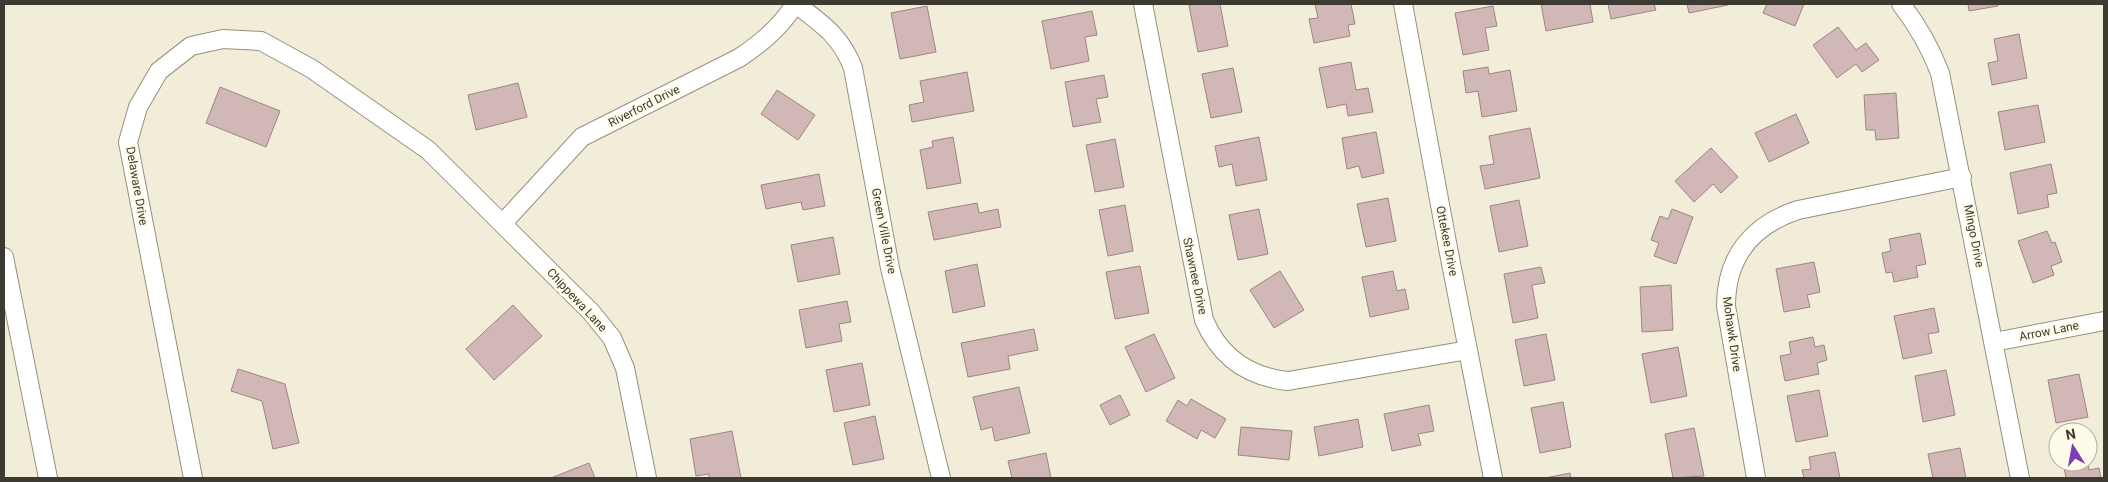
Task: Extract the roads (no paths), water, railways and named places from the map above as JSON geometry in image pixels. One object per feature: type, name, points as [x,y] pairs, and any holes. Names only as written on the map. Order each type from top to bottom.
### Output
[{"type":"street","name":"Riverford Drive","points":[[503,223],[582,137],[740,58],[761,43],[780,25],[795,4]]},
{"type":"street","name":"Green Ville Drive","points":[[795,4],[832,32],[848,54],[853,68],[888,259],[941,478]]},
{"type":"street","name":"Shawnee Drive","points":[[1143,4],[1202,312],[1210,333],[1226,355],[1248,371],[1261,376],[1288,381],[1468,350]]},
{"type":"street","name":"Ottekee Drive","points":[[1403,4],[1493,478]]},
{"type":"street","name":"Mingo Drive","points":[[1901,4],[1919,28],[1931,50],[1940,73],[2020,478]]},
{"type":"street","name":"Delaware Drive","points":[[193,478],[128,142],[138,107],[159,71],[191,46],[222,39],[261,41],[312,69],[428,150],[503,223]]},
{"type":"street","name":"Mohawk Drive","points":[[1756,478],[1726,306],[1728,280],[1737,256],[1744,245],[1763,226],[1780,216],[1798,210],[1962,177]]},
{"type":"street","name":"Chippewa Lane","points":[[503,223],[591,312],[612,338],[625,368],[647,478]]},
{"type":"street","points":[[4,257],[48,478]]},
{"type":"street","name":"Arrow Lane","points":[[1994,342],[2104,321]]}]
